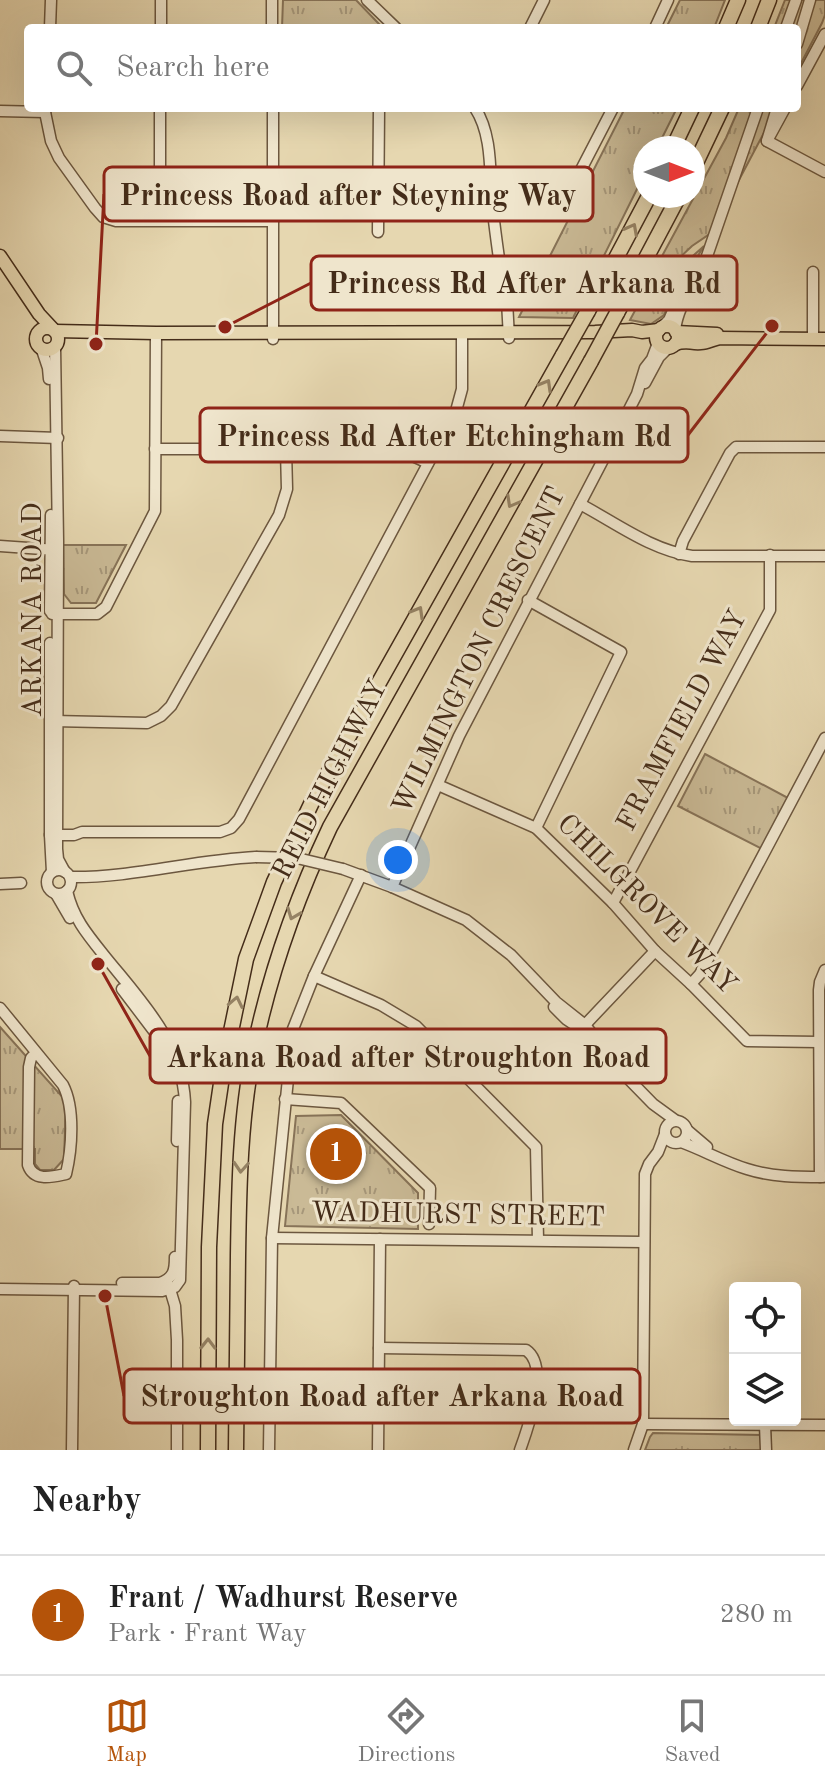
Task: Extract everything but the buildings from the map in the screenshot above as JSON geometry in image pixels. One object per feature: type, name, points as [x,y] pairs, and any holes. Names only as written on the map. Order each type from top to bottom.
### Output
[{"type":"highway","points":[[728,24],[738,0]]},
{"type":"highway","points":[[760,24],[769,0]]},
{"type":"highway","points":[[679,136],[690,112]]},
{"type":"highway","points":[[705,144],[720,112]]},
{"type":"highway","name":"REID HIGHWAY","points":[[208,1450],[209,1247],[215,1124],[246,959],[274,882],[313,800],[643,208]]},
{"type":"highway","name":"REID HIGHWAY","points":[[236,1450],[239,1196],[243,1134],[253,1052],[284,937],[330,827],[591,361],[673,208]]},
{"type":"main road","points":[[0,256],[53,340]]},
{"type":"main road","points":[[17,281],[33,322],[36,344],[53,340],[156,336],[506,335],[637,339],[689,334],[819,336]]},
{"type":"street","points":[[50,24],[51,0]]},
{"type":"street","points":[[161,0],[161,24]]},
{"type":"street","points":[[272,0],[272,24]]},
{"type":"street","points":[[367,0],[392,24]]},
{"type":"street","points":[[532,24],[544,0]]},
{"type":"street","points":[[657,24],[668,0]]},
{"type":"street","points":[[787,24],[796,0]]},
{"type":"street","points":[[801,30],[810,0]]},
{"type":"street","points":[[801,79],[825,34]]},
{"type":"street","points":[[0,111],[24,110]]},
{"type":"street","points":[[46,112],[51,141],[59,158],[103,217],[116,221],[273,221]]},
{"type":"street","points":[[160,112],[160,220]]},
{"type":"street","points":[[273,112],[273,335]]},
{"type":"street","points":[[378,232],[379,112]]},
{"type":"street","points":[[477,112],[485,127],[506,335]]},
{"type":"street","points":[[493,211],[562,200],[570,191],[611,112]]},
{"type":"street","name":"WILMINGTON CRESCENT","points":[[392,887],[459,736],[637,394],[645,368],[666,337],[669,320],[684,287],[706,259],[757,112]]},
{"type":"street","points":[[767,141],[776,112]]},
{"type":"street","points":[[767,141],[783,112]]},
{"type":"street","points":[[767,141],[825,172]]},
{"type":"street","points":[[813,272],[819,336]]},
{"type":"street","points":[[54,832],[74,828],[82,832],[220,832],[231,828],[239,819],[459,406],[462,335]]},
{"type":"street","points":[[54,614],[97,614],[106,607],[155,511],[156,336]]},
{"type":"street","name":"ARKANA ROAD","points":[[53,340],[54,832],[52,872],[47,884],[50,890],[66,884]]},
{"type":"street","points":[[0,436],[55,438]]},
{"type":"street","points":[[679,554],[683,541],[736,447],[825,447]]},
{"type":"street","points":[[155,449],[391,449],[428,463]]},
{"type":"street","points":[[54,721],[147,723],[171,706],[279,515],[287,489],[286,450]]},
{"type":"street","points":[[580,504],[663,550],[679,554],[825,556]]},
{"type":"street","points":[[0,546],[54,546]]},
{"type":"street","name":"FRAMFIELD WAY","points":[[613,903],[770,610],[770,555]]},
{"type":"street","points":[[528,600],[621,652],[536,828]]},
{"type":"street","points":[[691,984],[700,974],[825,738]]},
{"type":"street","name":"CHILGROVE WAY","points":[[438,785],[536,828],[747,1041],[819,1042]]},
{"type":"street","name":"ARKANA ROAD","points":[[54,832],[71,907],[87,935],[162,1028],[181,1073],[185,1102],[172,1283],[178,1295],[180,1312],[177,1450]]},
{"type":"street","points":[[52,872],[56,870],[66,884],[200,862],[256,857],[297,858],[343,869],[392,887],[466,920],[513,957],[535,984],[583,1027],[653,1104],[669,1127],[668,1140],[702,1149],[748,1170],[779,1177],[822,1175]]},
{"type":"street","points":[[269,1450],[272,1238],[293,1029],[361,875]]},
{"type":"street","points":[[0,884],[21,883]]},
{"type":"street","name":"ARKANA ROAD","points":[[66,884],[74,926],[150,1024],[170,1058],[178,1098],[175,1267],[172,1283]]},
{"type":"street","points":[[583,1027],[655,951]]},
{"type":"street","points":[[822,1175],[819,990],[825,970]]},
{"type":"street","points":[[314,976],[381,1005],[416,1026],[536,1147],[538,1240]]},
{"type":"street","points":[[0,1008],[63,1085],[68,1094],[70,1157],[66,1174],[51,1178],[36,1177],[28,1165],[29,1067],[36,1053]]},
{"type":"street","points":[[285,1099],[341,1103],[430,1188],[429,1224]]},
{"type":"street","points":[[669,1127],[683,1123],[708,1147],[733,1160],[762,1169],[822,1175]]},
{"type":"street","points":[[634,1450],[643,1424],[645,1174],[669,1127]]},
{"type":"street","points":[[658,1152],[685,1139],[687,1130]]},
{"type":"street","name":"WADHURST STREET","points":[[272,1238],[644,1242]]},
{"type":"street","points":[[378,1450],[380,1239]]},
{"type":"street","points":[[0,1286],[172,1283]]},
{"type":"street","points":[[72,1450],[74,1286]]},
{"type":"street","points":[[379,1348],[526,1350],[533,1354],[536,1363],[533,1410],[520,1450]]},
{"type":"street","points":[[643,1424],[729,1425]]},
{"type":"street","points":[[801,1425],[825,1425]]},
{"type":"street","points":[[765,1426],[766,1450]]},
{"type":"green space","points":[[283,0],[356,0],[379,24],[282,24]]},
{"type":"green space","points":[[680,0],[725,0],[716,24],[668,24]]},
{"type":"green space","points":[[785,0],[825,0],[822,23],[801,63],[801,24],[776,24]]},
{"type":"green space","points":[[623,112],[675,112],[663,136],[633,136],[633,197],[573,318],[519,317]]},
{"type":"green space","points":[[737,112],[775,112],[711,233],[692,246],[642,293],[688,208],[705,208],[705,177]]},
{"type":"green space","points":[[704,246],[664,315],[651,324],[630,320],[638,305]]},
{"type":"green space","points":[[63,545],[126,545],[96,603],[71,603],[64,594]]},
{"type":"green space","points":[[705,754],[788,798],[762,849],[678,806]]},
{"type":"green space","points":[[0,1027],[66,1101],[64,1159],[54,1170],[40,1170],[35,1164],[35,1149],[0,1149]]},
{"type":"green space","points":[[341,1115],[418,1193],[418,1229],[285,1226],[296,1116]]},
{"type":"green space","points":[[653,1433],[762,1435],[762,1450],[645,1450]]},
{"type":"place","name":"Princess Rd After Etchingham Rd","points":[[772,326]]},
{"type":"place","name":"Princess Rd After Arkana Rd","points":[[225,327]]},
{"type":"place","name":"Princess Road after Steyning Way","points":[[96,344]]},
{"type":"place","name":"Arkana Road after Stroughton Road","points":[[98,964]]},
{"type":"place","name":"Frant / Wadhurst Reserve","points":[[336,1154]]},
{"type":"place","name":"Stroughton Road after Arkana Road","points":[[105,1296]]}]
